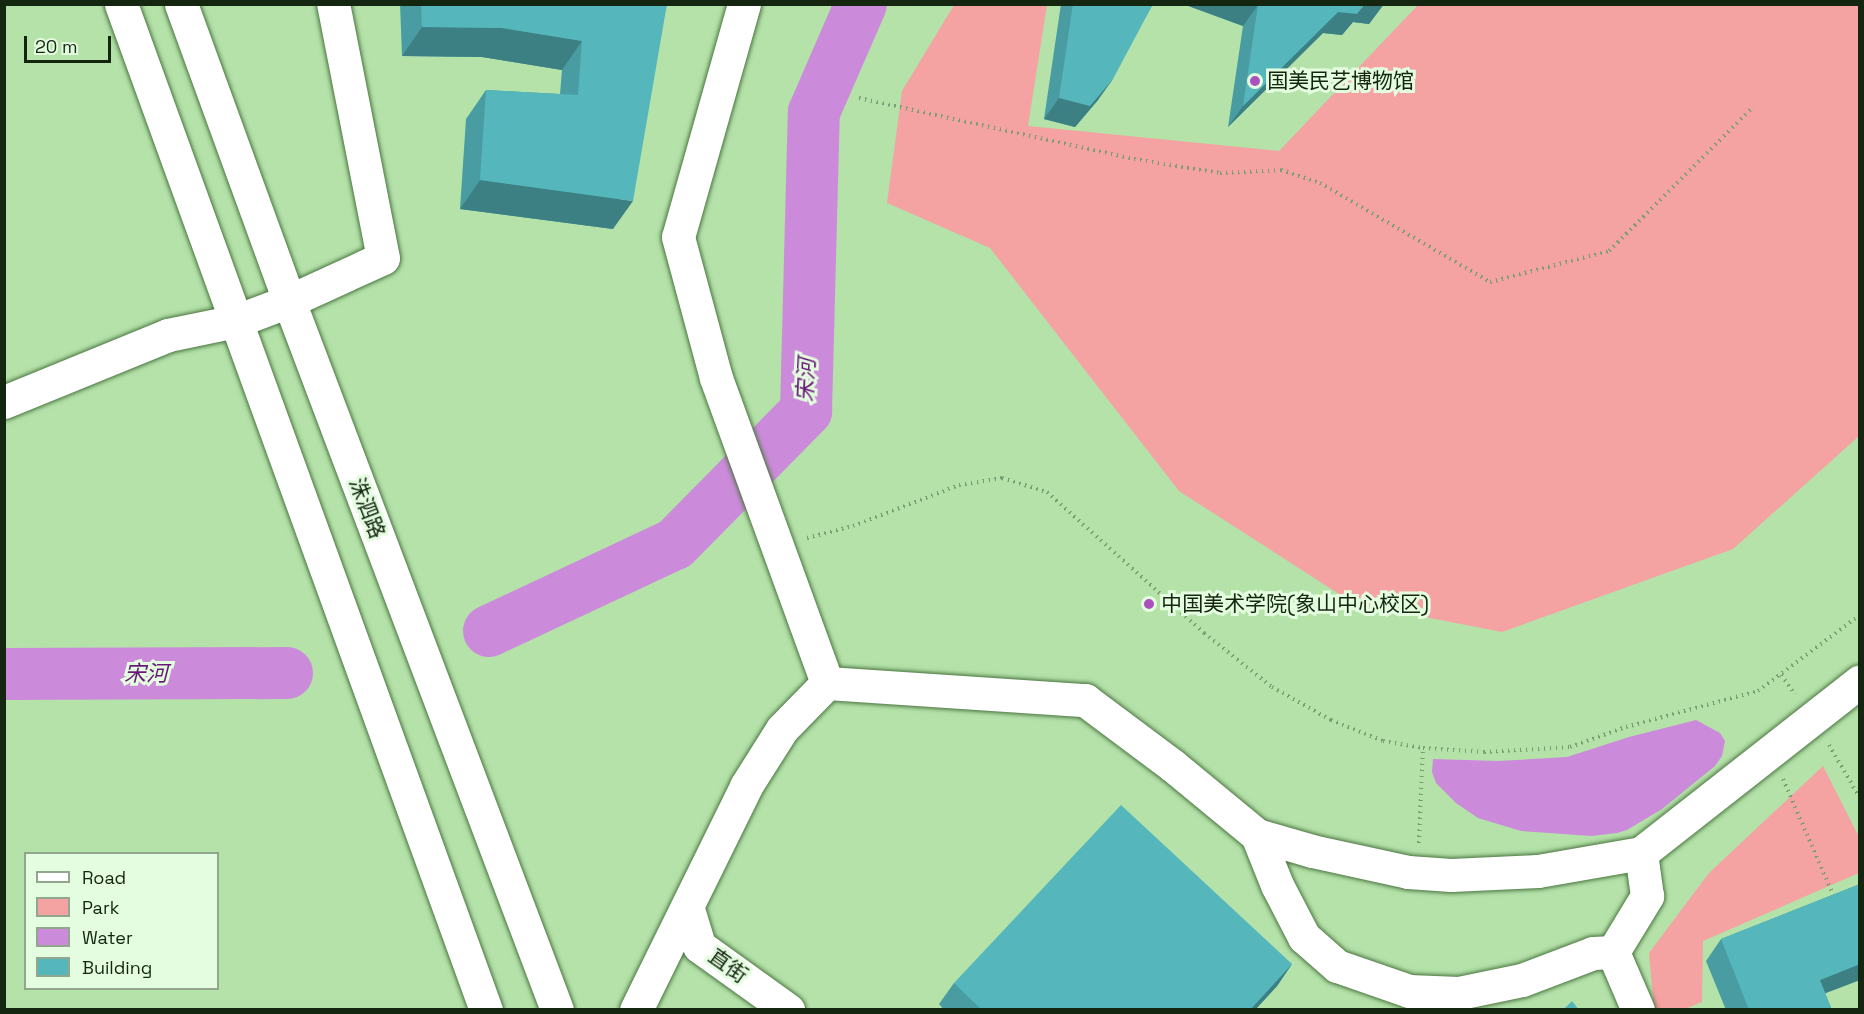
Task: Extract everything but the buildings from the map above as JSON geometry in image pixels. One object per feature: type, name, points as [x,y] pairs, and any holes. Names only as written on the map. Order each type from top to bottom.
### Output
[{"type":"street","points":[[121,4],[486,1010]]},
{"type":"street","name":"洙泗路","points":[[181,4],[289,301],[556,1010]]},
{"type":"street","points":[[4,402],[168,335],[236,321],[289,301],[382,258],[333,4]]},
{"type":"street","points":[[744,4],[678,237],[716,378],[826,683]]},
{"type":"street","points":[[826,683],[1085,700],[1172,765],[1257,835],[1312,851],[1418,872],[1504,874],[1573,867],[1641,853],[1860,681]]},
{"type":"street","points":[[636,1010],[746,786],[782,729],[826,683]]},
{"type":"street","points":[[1257,835],[1277,885],[1304,937],[1337,966],[1409,991],[1459,993],[1522,980],[1593,953],[1613,952]]},
{"type":"street","points":[[1613,952],[1647,896],[1641,853]]},
{"type":"street","name":"直街","points":[[687,909],[699,946],[788,1010]]},
{"type":"street","points":[[1613,952],[1638,1010]]},
{"type":"path","points":[[859,98],[1134,159],[1220,173],[1281,170],[1320,183],[1491,282],[1609,251],[1753,107]]},
{"type":"path","points":[[778,548],[811,536],[853,526],[959,485],[1002,478],[1047,492],[1204,633],[1272,687],[1331,720],[1383,741],[1423,748],[1484,752],[1570,747],[1626,727],[1758,691],[1860,615]]},
{"type":"path","points":[[1813,718],[1860,798]]},
{"type":"path","points":[[1418,872],[1423,748]]},
{"type":"path","points":[[1771,751],[1836,902]]},
{"type":"green space","points":[[954,5],[1047,5],[1028,126],[1279,151],[1418,5],[1859,5],[1859,436],[1733,549],[1502,632],[1353,603],[1179,491],[990,248],[887,203],[902,91]]},
{"type":"green space","points":[[1823,766],[1859,837],[1859,873],[1703,941],[1702,1002],[1685,1009],[1654,1009],[1649,953],[1709,873]]},
{"type":"water","points":[[1696,720],[1720,733],[1725,741],[1722,756],[1715,766],[1662,809],[1627,830],[1617,833],[1592,836],[1521,831],[1478,818],[1456,803],[1436,783],[1432,772],[1433,759],[1498,761],[1567,757],[1629,737]]},
{"type":"waterway","name":"宋河","points":[[489,631],[675,544],[806,411],[814,112],[861,4]]},
{"type":"waterway","name":"宋河","points":[[4,674],[287,673]]},
{"type":"place","name":"国美民艺博物馆","points":[[1255,81]]},
{"type":"place","name":"中国美术学院(象山中心校区)","points":[[1149,604]]}]
